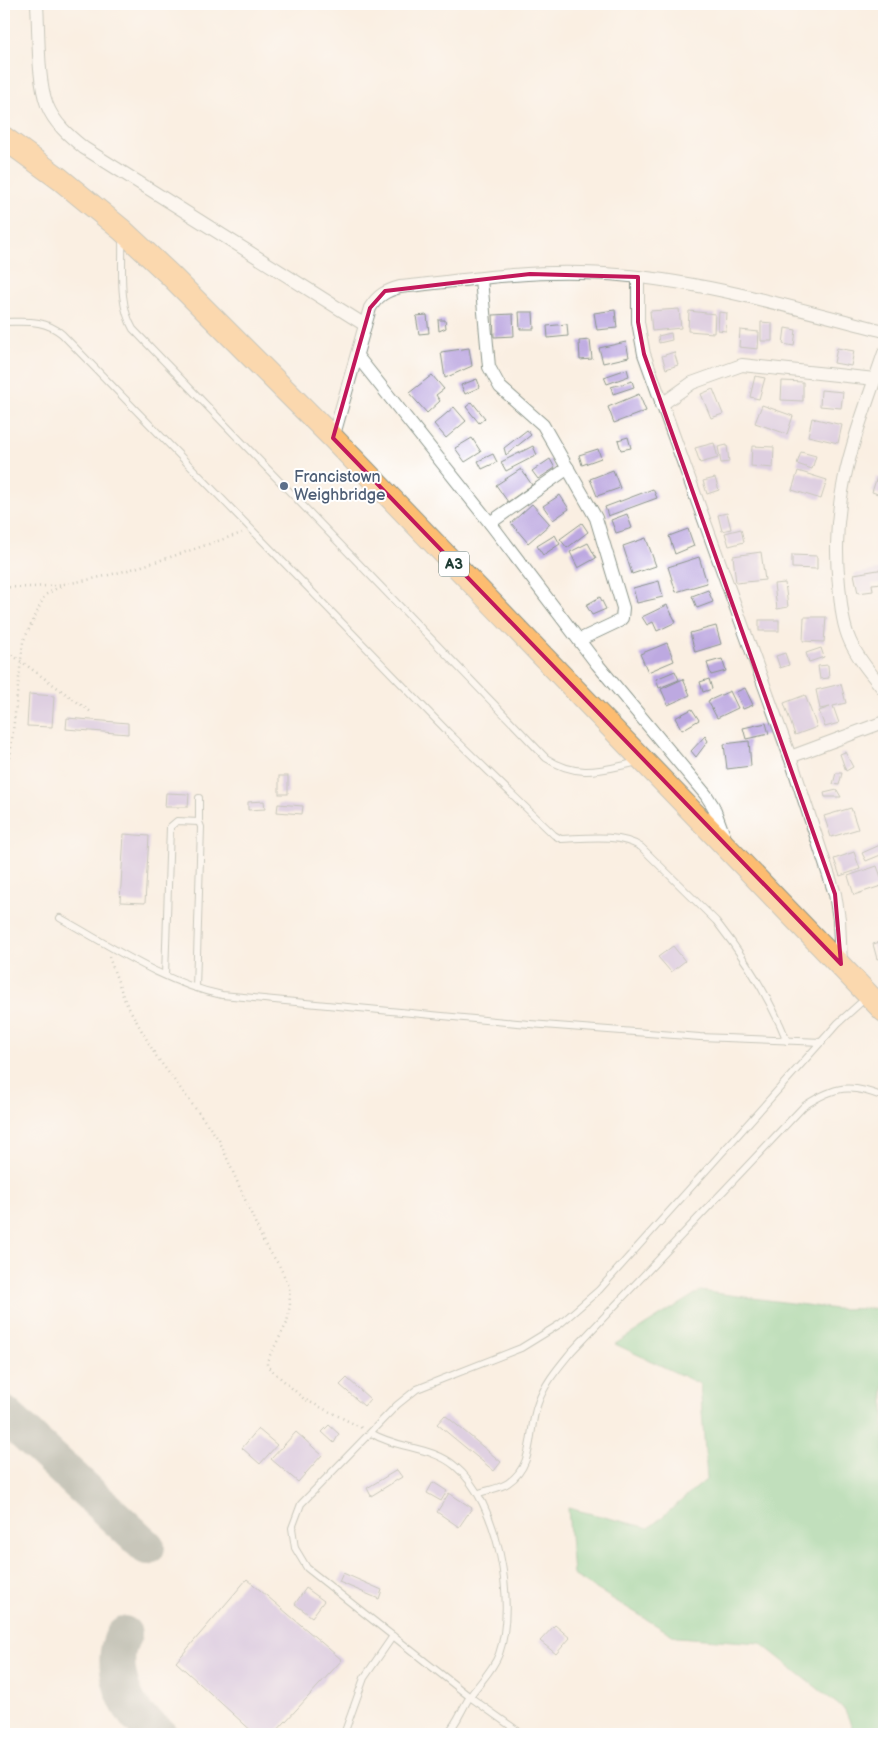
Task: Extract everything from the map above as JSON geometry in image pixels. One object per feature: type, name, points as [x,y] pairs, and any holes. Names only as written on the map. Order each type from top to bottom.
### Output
[{"type":"highway","name":"A3","points":[[4,138],[60,179],[122,230],[333,438],[841,964],[884,1011]]},
{"type":"street","points":[[37,4],[46,104],[55,120],[68,135],[84,148],[365,325]]},
{"type":"street","points":[[333,438],[373,303],[385,291],[400,287],[555,273],[638,277],[760,299],[884,332]]},
{"type":"street","points":[[638,277],[640,338],[661,405],[790,758],[835,894],[839,919],[841,964]]},
{"type":"street","points":[[481,279],[489,367],[500,387],[543,425],[568,468],[600,527],[624,608],[622,618],[619,621],[579,640]]},
{"type":"street","points":[[884,353],[851,450],[842,486],[835,552],[842,612],[847,634],[858,655],[884,690]]},
{"type":"street","points":[[357,356],[490,523],[579,640],[706,795],[713,806],[729,850]]},
{"type":"street","points":[[661,405],[692,383],[742,365],[875,379]]},
{"type":"street","points":[[490,523],[568,468]]},
{"type":"street","points":[[790,758],[884,722]]},
{"type":"lane","points":[[122,230],[123,300],[128,320],[133,329],[546,758],[560,767],[575,772],[590,772],[644,762]]},
{"type":"lane","points":[[4,322],[38,322],[56,329],[449,733],[554,835],[560,839],[621,838],[632,841],[641,847],[726,934],[768,998],[787,1041]]},
{"type":"lane","points":[[196,988],[202,827],[199,822],[199,798]]},
{"type":"lane","points":[[165,975],[170,827],[177,821],[199,822]]},
{"type":"lane","points":[[60,918],[165,975],[196,988],[234,996],[517,1023],[700,1037],[822,1042]]},
{"type":"lane","points":[[522,1734],[470,1697],[306,1568],[295,1548],[292,1528],[301,1504],[397,1405],[417,1389],[521,1348],[560,1324],[599,1290],[838,1023],[869,995]]},
{"type":"lane","points":[[479,1493],[508,1484],[522,1470],[530,1453],[537,1405],[546,1383],[571,1352],[804,1106],[827,1091],[850,1088],[868,1090],[884,1097]]},
{"type":"lane","points":[[371,1433],[383,1441],[421,1450],[448,1462],[462,1472],[479,1493],[496,1540],[505,1590],[504,1632],[498,1655],[470,1697],[454,1727],[447,1734]]},
{"type":"lane","points":[[344,1734],[364,1678],[393,1636]]},
{"type":"path","points":[[4,587],[27,588],[63,585],[114,574],[253,530]]},
{"type":"path","points":[[10,758],[23,642],[45,595],[63,585]]},
{"type":"path","points":[[4,648],[92,712]]},
{"type":"path","points":[[104,942],[125,1001],[156,1056],[220,1140],[264,1243],[279,1265],[289,1286],[290,1304],[287,1323],[267,1360],[267,1366],[304,1399],[371,1433]]},
{"type":"highlighted area","points":[[530,274],[638,277],[638,322],[644,354],[835,894],[841,964],[729,851],[333,438],[370,308],[385,291]]},
{"type":"green space","points":[[700,1291],[836,1309],[884,1308],[884,1734],[855,1734],[845,1710],[760,1643],[676,1637],[573,1575],[568,1508],[649,1528],[707,1479],[700,1384],[615,1344]]},
{"type":"building","points":[[679,309],[681,328],[652,331],[650,311]]},
{"type":"building","points":[[615,310],[617,328],[597,330],[594,313]]},
{"type":"building","points":[[689,311],[715,314],[714,333],[688,331]]},
{"type":"building","points":[[519,312],[533,312],[534,329],[520,329]]},
{"type":"building","points":[[719,312],[727,313],[726,331],[718,330]]},
{"type":"building","points":[[513,314],[514,336],[494,337],[493,315]]},
{"type":"building","points":[[427,315],[429,333],[419,334],[416,316]]},
{"type":"building","points":[[438,320],[445,320],[446,328],[439,331]]},
{"type":"building","points":[[761,322],[772,323],[772,341],[761,341]]},
{"type":"building","points":[[567,324],[568,336],[548,338],[547,326]]},
{"type":"building","points":[[785,328],[796,330],[794,346],[783,344]]},
{"type":"building","points":[[740,330],[759,332],[758,349],[739,347]]},
{"type":"building","points":[[671,333],[672,340],[659,343],[658,336]]},
{"type":"building","points":[[590,340],[592,359],[580,360],[579,341]]},
{"type":"building","points":[[626,342],[629,357],[603,363],[599,348]]},
{"type":"building","points":[[469,348],[472,366],[445,378],[441,352]]},
{"type":"building","points":[[837,348],[854,351],[851,366],[834,363]]},
{"type":"building","points":[[674,352],[678,365],[666,369],[662,356]]},
{"type":"building","points":[[627,369],[629,376],[607,384],[604,377]]},
{"type":"building","points":[[432,375],[444,389],[436,395],[440,401],[427,413],[409,393]]},
{"type":"building","points":[[755,376],[765,378],[759,399],[750,397]]},
{"type":"building","points":[[477,379],[480,387],[465,394],[461,385]]},
{"type":"building","points":[[632,381],[634,387],[613,394],[611,387]]},
{"type":"building","points":[[782,381],[803,382],[803,401],[781,400]]},
{"type":"building","points":[[713,389],[723,414],[711,418],[701,394]]},
{"type":"building","points":[[821,390],[843,392],[841,408],[820,406]]},
{"type":"building","points":[[639,394],[646,411],[614,423],[608,407]]},
{"type":"building","points":[[472,402],[485,418],[479,423],[466,407]]},
{"type":"building","points":[[762,405],[793,416],[787,434],[755,423]]},
{"type":"building","points":[[454,407],[466,421],[446,438],[434,424]]},
{"type":"building","points":[[812,418],[842,425],[838,443],[808,436]]},
{"type":"building","points":[[527,430],[531,435],[506,455],[504,448]]},
{"type":"building","points":[[628,437],[631,448],[621,450],[618,440]]},
{"type":"building","points":[[472,438],[481,452],[465,462],[455,448]]},
{"type":"building","points":[[714,443],[718,458],[700,463],[695,448]]},
{"type":"building","points":[[727,445],[729,462],[721,463],[718,447]]},
{"type":"building","points":[[533,446],[537,455],[506,471],[501,462]]},
{"type":"building","points":[[752,446],[774,447],[773,468],[751,466]]},
{"type":"building","points":[[598,449],[601,458],[582,465],[579,455]]},
{"type":"building","points":[[801,452],[816,456],[812,469],[797,464]]},
{"type":"building","points":[[493,454],[497,462],[482,469],[478,461]]},
{"type":"building","points":[[550,459],[555,468],[538,479],[532,471]]},
{"type":"building","points":[[521,469],[532,485],[508,502],[496,485]]},
{"type":"building","points":[[613,470],[620,488],[597,496],[590,479]]},
{"type":"building","points":[[798,471],[827,480],[821,499],[792,490]]},
{"type":"building","points":[[877,477],[884,480],[881,495],[872,492]]},
{"type":"building","points":[[715,478],[719,490],[707,494],[703,481]]},
{"type":"building","points":[[653,489],[657,498],[608,516],[605,507]]},
{"type":"building","points":[[560,495],[569,509],[553,520],[543,506]]},
{"type":"building","points":[[532,504],[550,524],[528,543],[511,523]]},
{"type":"building","points":[[727,513],[731,529],[722,531],[718,515]]},
{"type":"building","points":[[627,514],[632,528],[616,533],[611,520]]},
{"type":"building","points":[[582,523],[588,532],[567,548],[560,539]]},
{"type":"building","points":[[688,529],[694,546],[675,554],[669,536]]},
{"type":"building","points":[[741,529],[744,542],[729,546],[725,533]]},
{"type":"building","points":[[555,535],[560,544],[543,555],[537,546]]},
{"type":"building","points":[[646,538],[656,566],[632,574],[623,546]]},
{"type":"building","points":[[588,543],[596,558],[578,568],[570,552]]},
{"type":"building","points":[[761,552],[765,580],[736,583],[733,556]]},
{"type":"building","points":[[792,555],[817,556],[817,569],[792,568]]},
{"type":"building","points":[[699,557],[707,583],[676,592],[668,567]]},
{"type":"building","points":[[884,569],[884,583],[872,584],[873,591],[858,593],[854,574]]},
{"type":"building","points":[[659,581],[663,597],[637,603],[633,588]]},
{"type":"building","points":[[785,583],[788,607],[777,609],[774,584]]},
{"type":"building","points":[[708,590],[713,602],[697,608],[692,596]]},
{"type":"building","points":[[600,597],[606,609],[592,615],[586,605]]},
{"type":"building","points":[[667,605],[676,622],[657,631],[653,622],[647,625],[642,617]]},
{"type":"building","points":[[804,617],[826,617],[824,642],[803,641]]},
{"type":"building","points":[[759,620],[779,620],[779,631],[759,631]]},
{"type":"building","points":[[716,626],[721,644],[695,652],[690,633]]},
{"type":"building","points":[[667,643],[674,661],[648,672],[640,654]]},
{"type":"building","points":[[821,648],[824,657],[809,662],[806,653]]},
{"type":"building","points":[[785,653],[789,665],[780,668],[776,656]]},
{"type":"building","points":[[722,659],[726,671],[711,675],[707,663]]},
{"type":"building","points":[[828,665],[829,678],[820,679],[818,666]]},
{"type":"building","points":[[675,671],[679,680],[659,688],[656,679]]},
{"type":"building","points":[[683,679],[690,695],[668,705],[661,689]]},
{"type":"building","points":[[709,679],[712,689],[703,692],[700,682]]},
{"type":"building","points":[[841,684],[846,703],[833,706],[839,723],[825,727],[819,711],[830,707],[820,709],[816,690]]},
{"type":"building","points":[[745,688],[753,705],[743,709],[736,692]]},
{"type":"building","points":[[730,691],[738,708],[717,718],[708,701]]},
{"type":"building","points":[[29,694],[54,696],[52,727],[27,726]]},
{"type":"building","points":[[805,695],[817,727],[795,735],[784,703]]},
{"type":"building","points":[[692,709],[699,720],[682,730],[675,718]]},
{"type":"building","points":[[67,718],[128,723],[128,734],[66,729]]},
{"type":"building","points":[[766,723],[769,734],[746,739],[743,728]]},
{"type":"building","points":[[705,736],[708,741],[696,757],[691,751]]},
{"type":"building","points":[[749,741],[751,766],[727,769],[724,744]]},
{"type":"building","points":[[845,752],[853,767],[846,771],[840,754]]},
{"type":"building","points":[[836,773],[842,773],[839,785],[833,784]]},
{"type":"building","points":[[279,776],[288,776],[288,794],[279,794]]},
{"type":"building","points":[[837,790],[841,797],[825,797],[824,793]]},
{"type":"building","points":[[166,793],[189,794],[188,807],[165,807]]},
{"type":"building","points":[[264,801],[265,809],[248,810],[248,802]]},
{"type":"building","points":[[278,804],[303,806],[302,814],[277,812]]},
{"type":"building","points":[[851,808],[858,829],[831,837],[824,816]]},
{"type":"building","points":[[124,834],[149,836],[145,903],[120,902]]},
{"type":"building","points":[[880,845],[883,854],[866,861],[862,853]]},
{"type":"building","points":[[854,852],[860,869],[840,876],[834,859]]},
{"type":"building","points":[[877,866],[884,885],[854,895],[848,876]]},
{"type":"building","points":[[884,941],[884,957],[877,959],[873,944]]},
{"type":"building","points":[[673,946],[685,961],[671,972],[658,957]]},
{"type":"building","points":[[347,1378],[370,1399],[364,1406],[340,1385]]},
{"type":"building","points":[[445,1415],[501,1462],[494,1471],[437,1424]]},
{"type":"building","points":[[329,1425],[339,1434],[334,1443],[322,1432]]},
{"type":"building","points":[[258,1429],[277,1445],[260,1464],[242,1448]]},
{"type":"building","points":[[296,1432],[322,1455],[298,1482],[271,1459]]},
{"type":"building","points":[[397,1470],[402,1477],[371,1496],[367,1488]]},
{"type":"building","points":[[433,1482],[447,1491],[441,1501],[427,1493]]},
{"type":"building","points":[[449,1493],[472,1508],[459,1527],[437,1512]]},
{"type":"building","points":[[343,1573],[382,1590],[379,1599],[339,1582]]},
{"type":"building","points":[[247,1579],[342,1660],[274,1734],[255,1734],[176,1662]]},
{"type":"building","points":[[306,1588],[324,1601],[312,1617],[295,1604]]},
{"type":"building","points":[[555,1625],[570,1638],[556,1654],[540,1641]]},
{"type":"taxiway","points":[[4,1414],[147,1547]]},
{"type":"taxiway","points":[[124,1634],[118,1654],[119,1677],[122,1688],[126,1699],[138,1717],[159,1734]]},
{"type":"place","name":"Francistown Weighbridge","points":[[284,486]]}]
